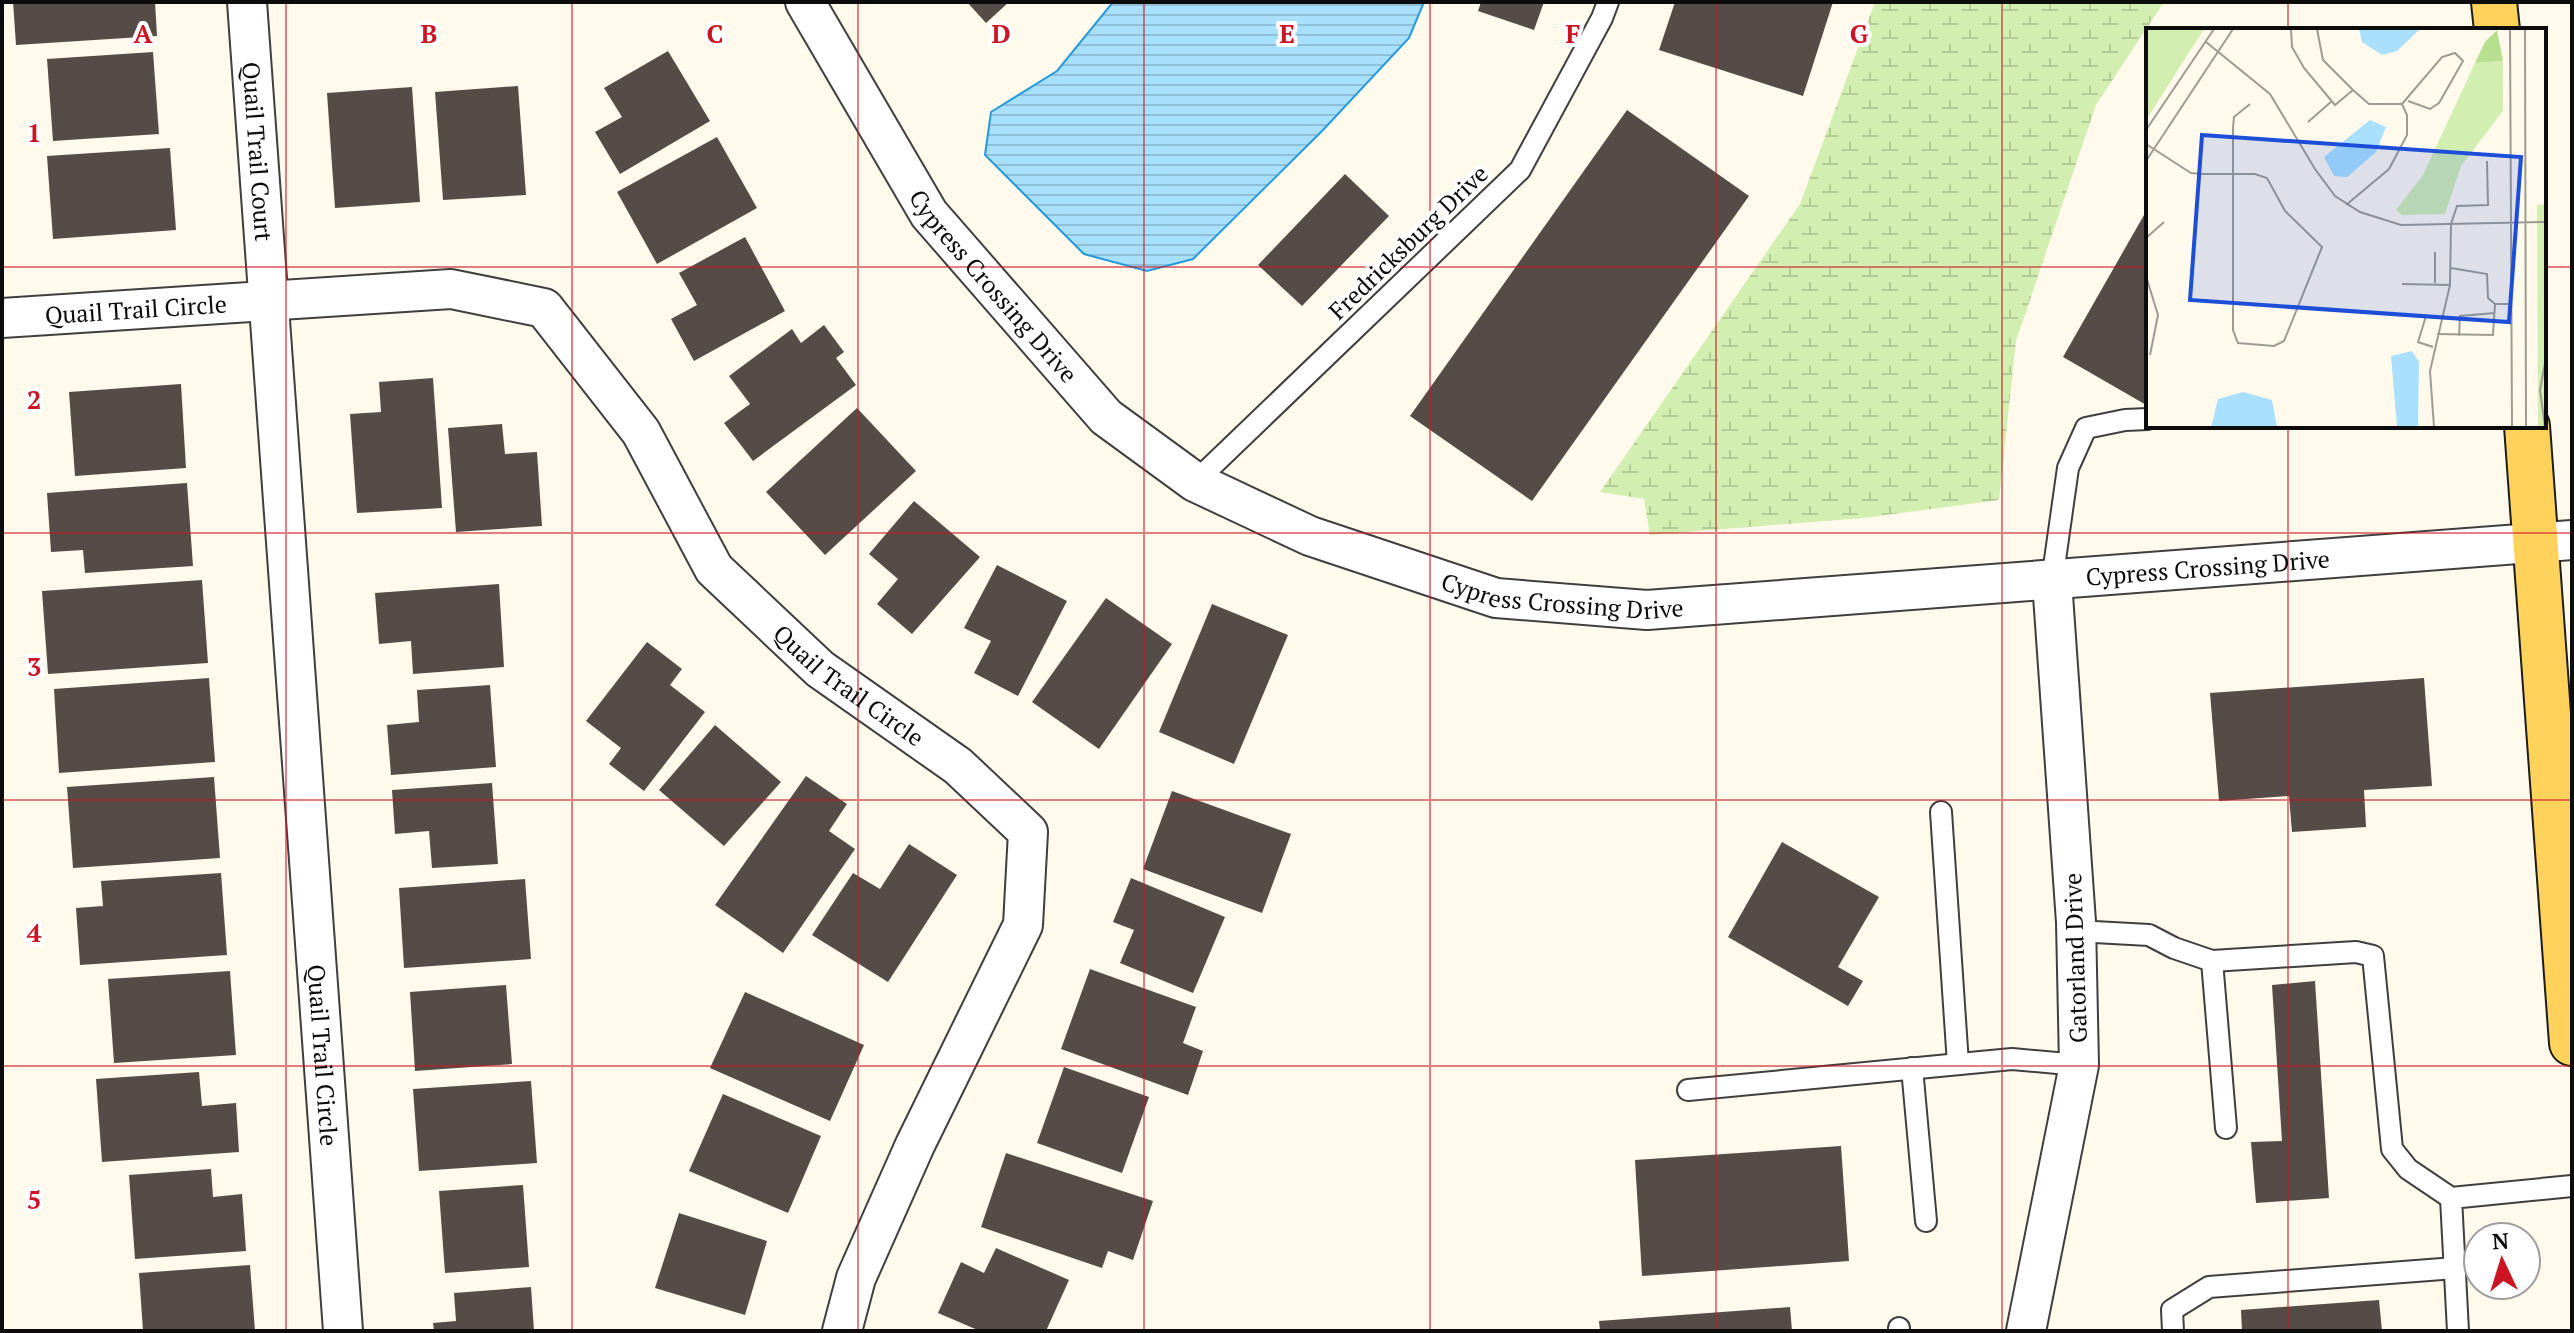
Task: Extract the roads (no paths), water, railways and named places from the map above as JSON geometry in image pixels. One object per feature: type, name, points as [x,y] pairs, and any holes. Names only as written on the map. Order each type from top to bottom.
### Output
[{"type":"main road","points":[[2494,2],[2497,28]]},
{"type":"main road","points":[[2527,428],[2554,542],[2572,1043]]},
{"type":"street","name":"Quail Trail Court","points":[[247,2],[268,301]]},
{"type":"street","name":"Cypress Crossing Drive","points":[[805,2],[929,214],[1106,417],[1195,482],[1310,536],[1496,598],[1647,610],[2554,542]]},
{"type":"street","name":"Quail Trail Circle","points":[[2,318],[451,289],[544,308],[641,432],[714,569],[820,669],[958,766],[1028,832],[1023,925],[915,1145],[856,1278],[842,1331]]},
{"type":"street","name":"Quail Trail Circle","points":[[268,301],[343,1331]]},
{"type":"street","name":"Gatorland Drive","points":[[2026,1331],[2079,1065],[2076,931],[2052,581]]},
{"type":"lane","name":"Fredricksburg Drive","points":[[1195,482],[1520,170],[1608,2]]},
{"type":"lane","points":[[2052,581],[2068,468],[2086,428],[2146,419]]},
{"type":"lane","points":[[1941,812],[1958,1064]]},
{"type":"lane","points":[[2076,931],[2149,935],[2174,948],[2212,961],[2356,952],[2373,956],[2392,1149],[2408,1169],[2451,1198],[2572,1186]]},
{"type":"lane","points":[[2212,961],[2226,1128]]},
{"type":"lane","points":[[1688,1090],[2012,1059],[2079,1065]]},
{"type":"lane","points":[[1912,1068],[1926,1221]]},
{"type":"lane","points":[[2451,1198],[2458,1331]]},
{"type":"lane","points":[[2173,1331],[2172,1310],[2209,1287],[2455,1268]]},
{"type":"water","points":[[1113,2],[1424,2],[1409,38],[1323,130],[1193,259],[1147,271],[1084,254],[985,155],[991,112],[1057,71]]}]
